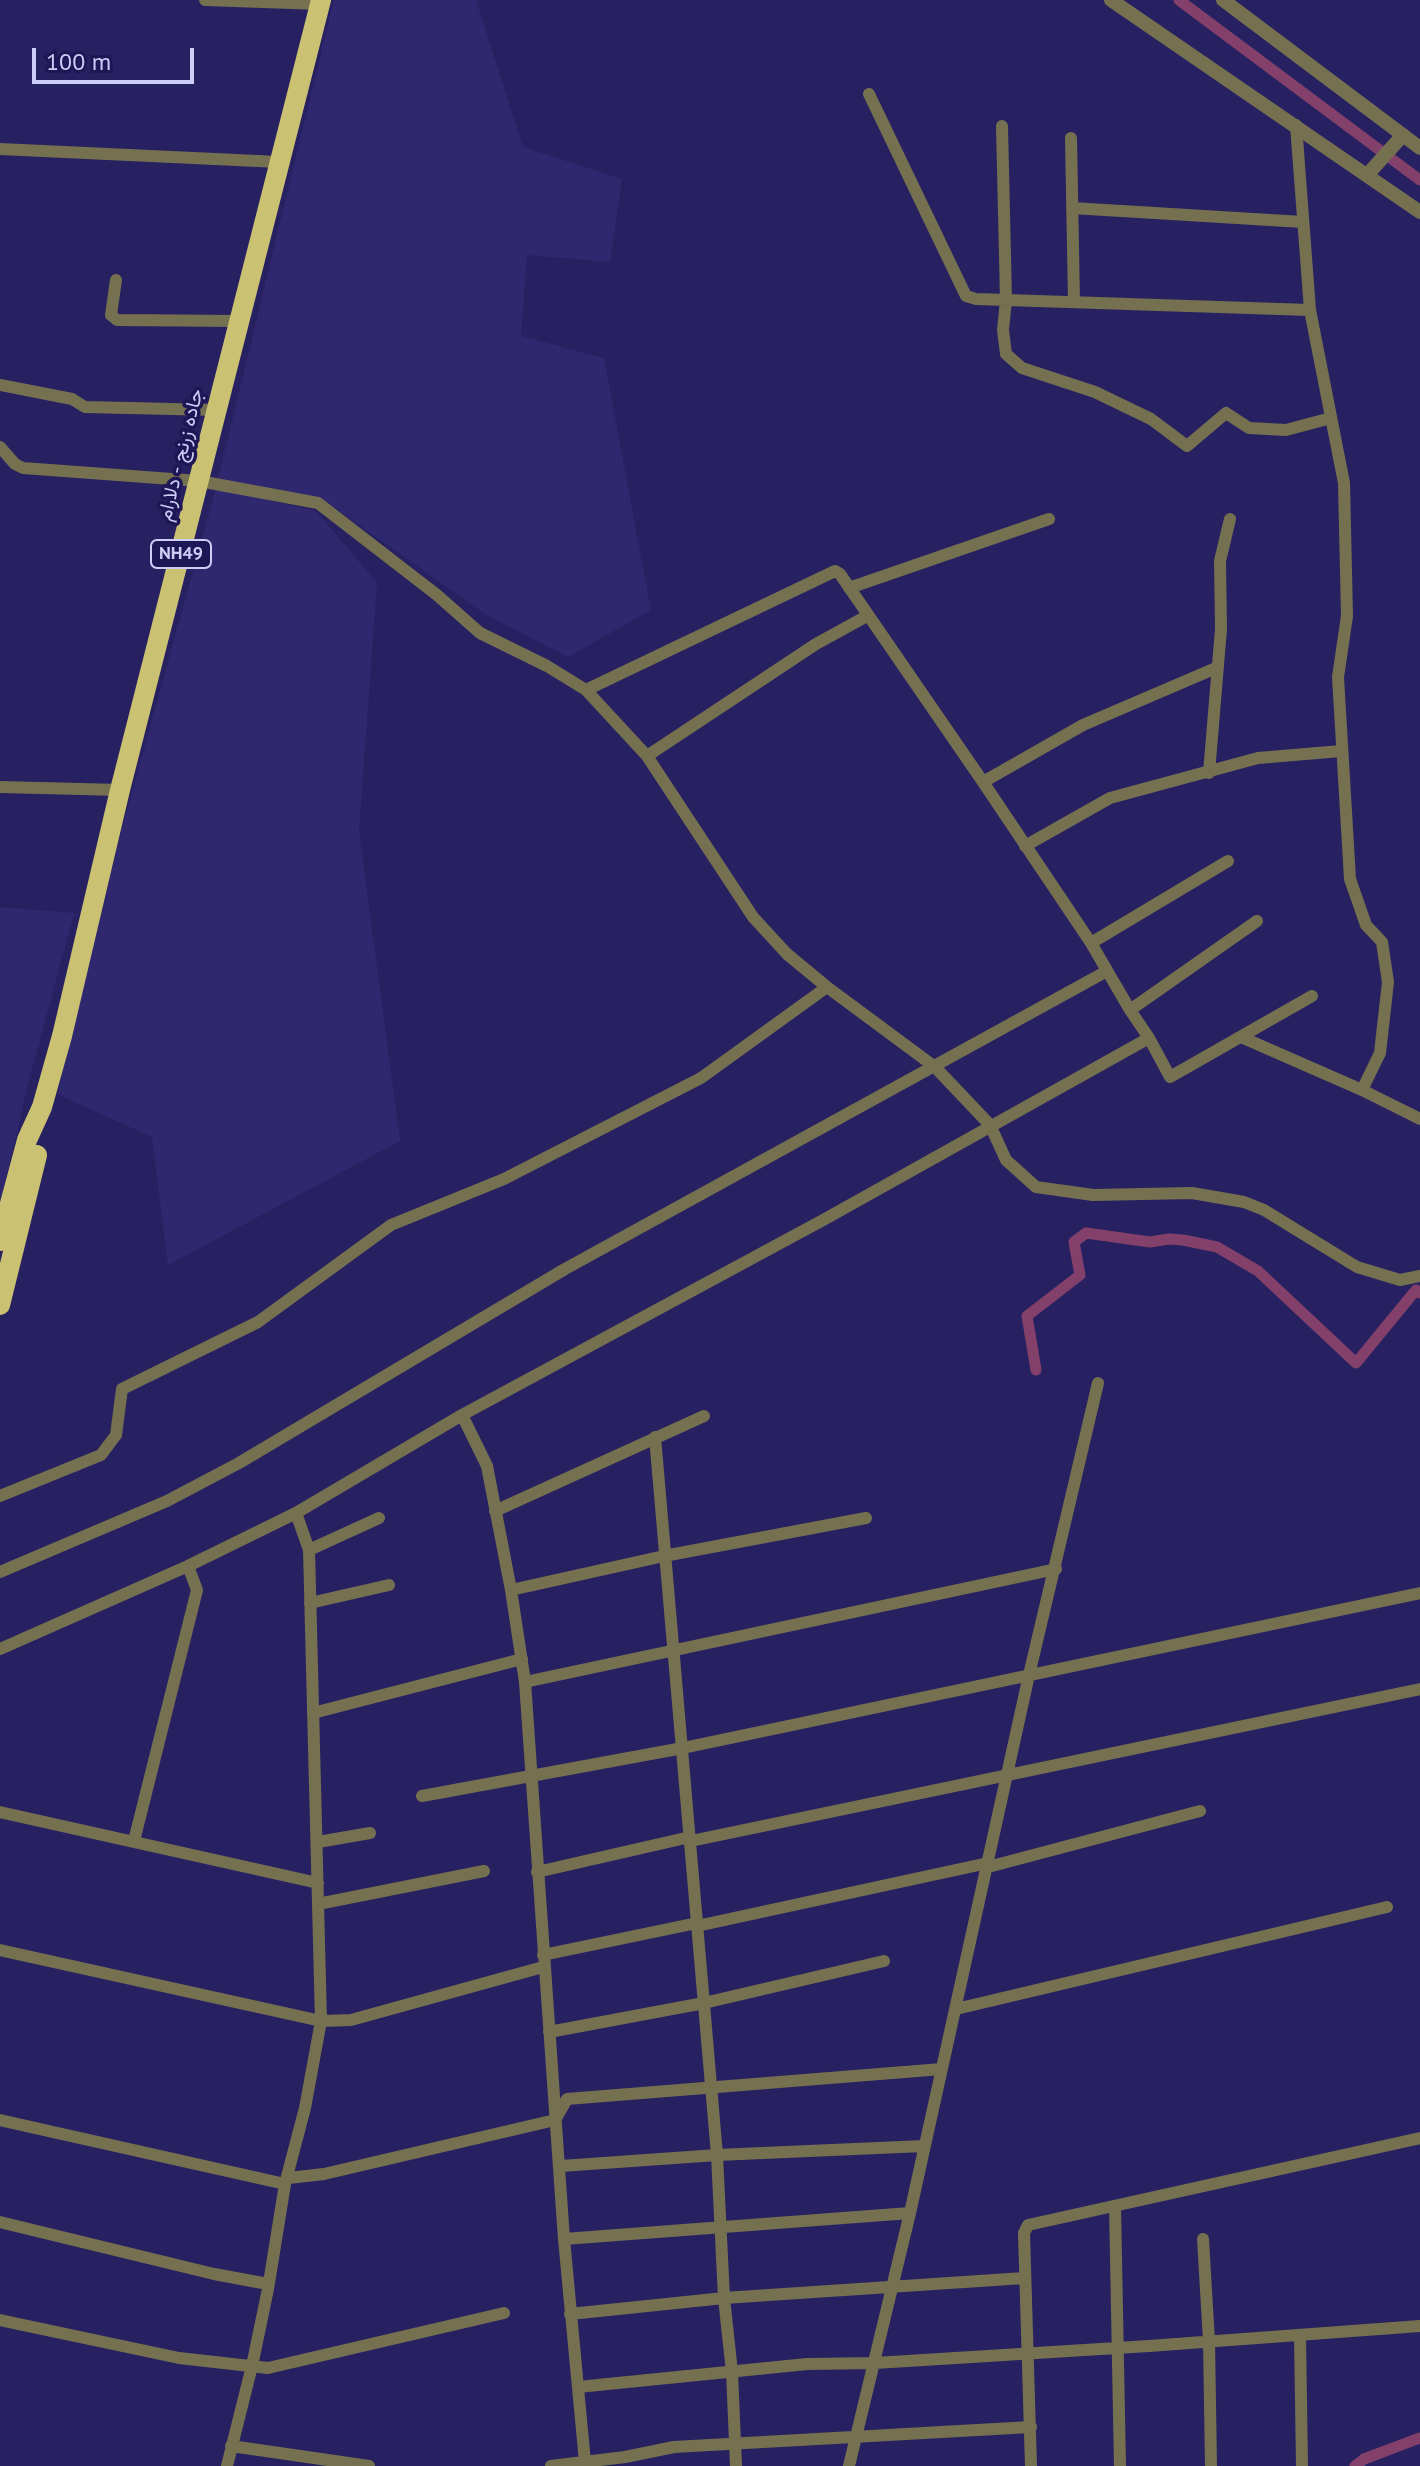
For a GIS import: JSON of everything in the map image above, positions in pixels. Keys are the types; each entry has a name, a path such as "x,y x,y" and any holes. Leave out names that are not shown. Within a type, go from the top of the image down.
{"highway":[{"name":"جاده زرنج - دلارام","path":"0,1241 27,1140 42,1107 320,2"},
{"name":"جاده زرنج - دلارام","path":"0,1305 40,1144 42,1107"}],"street":[{"path":"205,0 320,2"},
{"path":"1111,0 1420,212"},
{"path":"1223,0 1420,148"},
{"path":"869,94 966,296 976,299 1310,310"},
{"path":"1296,125 1310,310 1344,483 1347,616 1338,677 1350,879 1366,925 1382,942 1388,982 1380,1053 1362,1090"},
{"path":"1002,126 1006,300 1003,330 1006,354 1022,368 1095,392 1151,419 1187,446 1226,413 1249,428 1286,430 1331,418"},
{"path":"1368,174 1403,135"},
{"path":"1071,138 1074,302"},
{"path":"0,149 279,162"},
{"path":"1072,208 1303,222"},
{"path":"116,280 111,315 117,320 239,321"},
{"path":"0,385 72,399 85,407 217,410"},
{"path":"0,447 15,464 23,468 199,481 318,503 437,595 480,633 547,666 586,690 647,756 753,917 787,954 827,987 935,1067 990,1125 1006,1160 1036,1187 1093,1195 1192,1193 1244,1202 1264,1210 1357,1267 1400,1280 1420,1276"},
{"path":"849,588 1049,519"},
{"path":"1209,773 1221,629 1220,561 1230,519"},
{"path":"586,690 835,571 840,574 1091,943 1170,1077 1312,996"},
{"path":"647,756 816,644 867,616"},
{"path":"983,782 1083,725 1216,668"},
{"path":"1025,846 1110,798 1258,758 1341,751"},
{"path":"0,787 120,790"},
{"path":"1091,943 1228,861"},
{"path":"1130,1010 1257,921"},
{"path":"0,1572 167,1501 215,1476 565,1269 1107,971"},
{"path":"0,1496 101,1455 116,1435 122,1389 258,1322 391,1225 504,1179 701,1078 827,987"},
{"path":"1241,1037 1420,1119"},
{"path":"0,1649 188,1566 296,1513 462,1415 825,1219 1149,1038"},
{"path":"849,2466 910,2213 1029,1675 1098,1383"},
{"path":"462,1415 487,1466 525,1682 564,2239 585,2462"},
{"path":"495,1511 704,1416"},
{"path":"655,1437 717,2155 736,2466"},
{"path":"227,2466 252,2366 321,2021 309,1550 296,1513"},
{"path":"309,1550 379,1518"},
{"path":"511,1590 664,1556 866,1518"},
{"path":"134,1841 197,1590 188,1566"},
{"path":"525,1682 1056,1569"},
{"path":"310,1603 389,1585"},
{"path":"422,1796 683,1748 1420,1593"},
{"path":"313,1713 522,1659"},
{"path":"537,1872 1420,1689"},
{"path":"0,1950 321,2021 351,2020 543,1961 697,1924 988,1865 1200,1811"},
{"path":"0,1812 318,1883"},
{"path":"318,1842 370,1833"},
{"path":"318,1904 484,1871"},
{"path":"956,2009 1387,1907"},
{"path":"549,2032 704,2003 884,1961"},
{"path":"0,2120 287,2181 555,2120 567,2099 942,2069"},
{"path":"1031,2466 1024,2278 1024,2233 1028,2225 1420,2138"},
{"path":"561,2166 717,2155 924,2146"},
{"path":"1115,2206 1120,2466"},
{"path":"564,2239 910,2213"},
{"path":"0,2222 214,2274 268,2284"},
{"path":"1203,2239 1209,2341 1211,2466"},
{"path":"570,2314 724,2298 1024,2278"},
{"path":"0,2320 179,2358 268,2368 504,2313"},
{"path":"578,2387 807,2364 875,2363 1118,2348 1420,2326"},
{"path":"1300,2335 1302,2466"},
{"path":"551,2466 625,2462 674,2447 1031,2427"},
{"path":"231,2446 369,2466"}],"shaded area":[{"path":"334,0 476,0 523,147 622,179 610,262 527,255 521,336 604,358 651,610 568,657 485,614 324,500 218,479"},
{"path":"216,488 316,511 377,583 359,830 400,1141 168,1265 152,1137 57,1094 120,836"},
{"path":"0,907 74,913 28,1084 0,1205"}],"waterway":[{"path":"1179,0 1420,180"},
{"path":"1036,1370 1027,1316 1080,1275 1074,1242 1086,1233 1150,1242 1183,1240 1217,1247 1258,1271 1356,1363 1416,1290 1420,1293"},
{"path":"1355,2466 1364,2459 1420,2438"}]}
